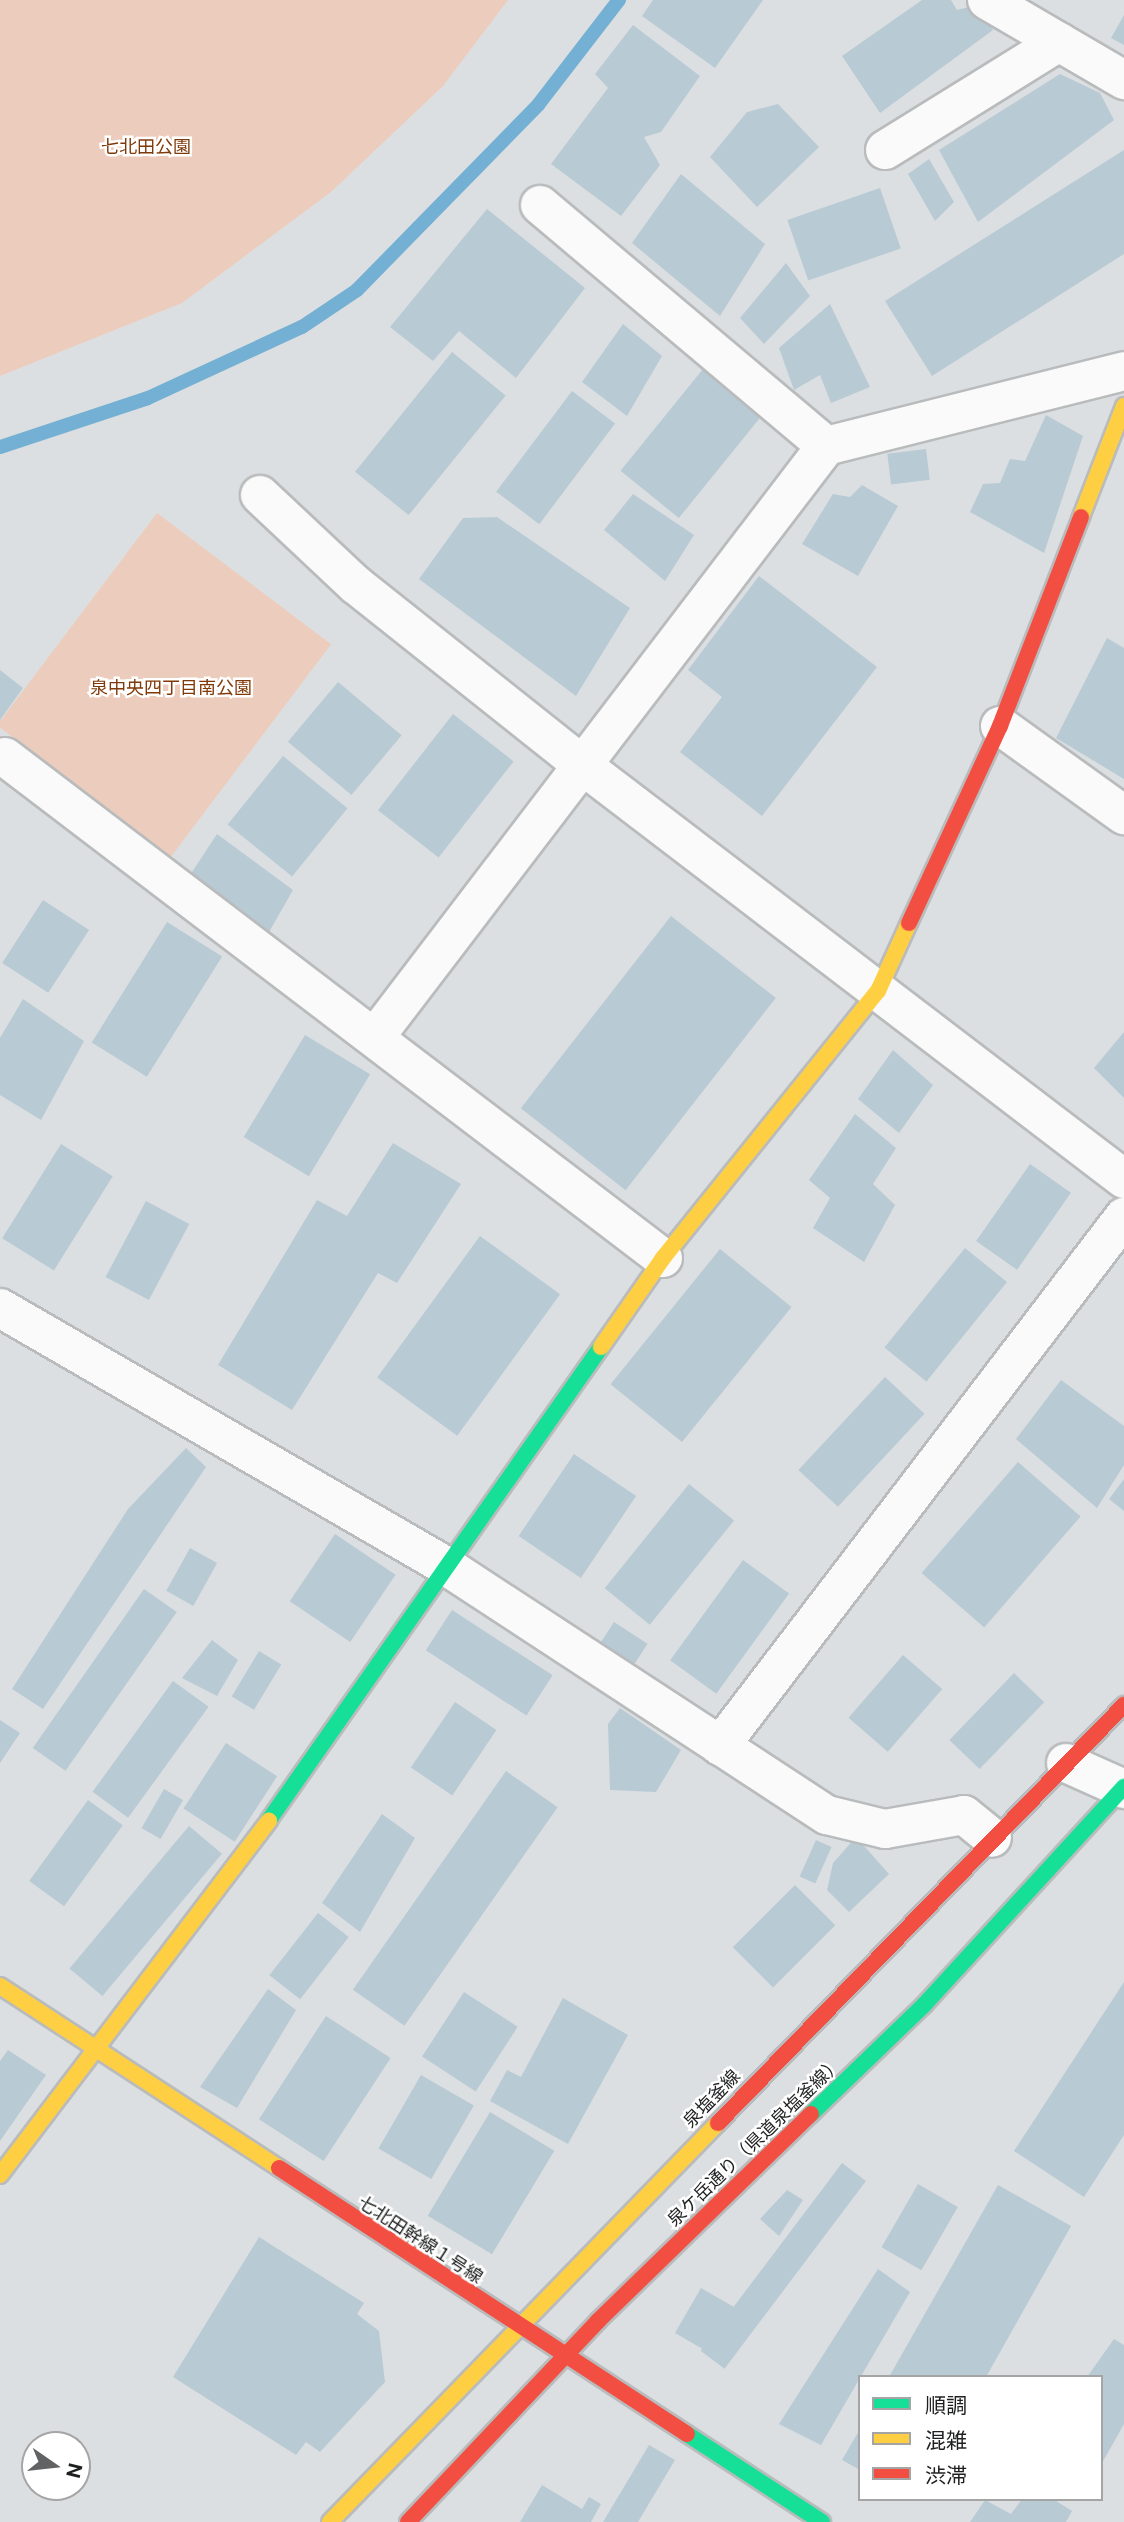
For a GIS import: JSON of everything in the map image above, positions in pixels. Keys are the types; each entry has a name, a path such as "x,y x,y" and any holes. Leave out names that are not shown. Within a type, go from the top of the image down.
{"street":[{"path":"987,0 1124,80"},
{"path":"885,150 1059,42"},
{"path":"541,205 826,446"},
{"path":"375,1037 826,446 1124,371"},
{"path":"0,2175 306,1771 446,1566 663,1258 878,991 1000,726 1124,406"},
{"path":"260,495 356,585 582,765 1124,1179"},
{"path":"1000,726 1124,815"},
{"path":"5,757 663,1258"},
{"path":"720,1746 1124,1217"},
{"path":"0,1308 446,1566 827,1815 885,1829 964,1815 992,1838"},
{"name":"泉塩釜線","path":"330,2522 1124,1704"},
{"path":"1066,1763 1123,1788"},
{"name":"泉ケ岳通り（県道泉塩釜線）","path":"408,2522 565,2359 924,2005 1123,1788"},
{"name":"七北田幹線１号線","path":"0,1986 565,2359 822,2522"}],"green space":[{"name":"七北田公園","path":"0,0 508,0 443,86 331,192 182,303 0,376"},
{"name":"泉中央四丁目南公園","path":"157,513 331,644 171,857 0,728 0,721"}],"building":[{"path":"653,0 763,0 715,68 642,16"},
{"path":"922,0 951,0 957,10 976,5 993,30 880,113 842,56"},
{"path":"1124,15 1124,45 1111,38"},
{"path":"633,25 700,76 661,132 644,137 660,165 621,216 551,164 608,88 595,74"},
{"path":"1060,74 1100,93 1114,120 978,222 939,150"},
{"path":"778,104 819,147 757,207 710,157 747,112"},
{"path":"1124,150 1124,254 932,376 885,301"},
{"path":"929,159 954,202 935,221 908,174"},
{"path":"681,174 765,244 720,316 632,243"},
{"path":"880,188 901,249 808,280 787,220"},
{"path":"487,209 585,288 516,378 459,331 433,361 390,327"},
{"path":"786,263 810,296 764,344 740,318"},
{"path":"830,304 870,387 831,403 820,375 794,390 779,348"},
{"path":"623,324 662,356 627,416 582,382"},
{"path":"452,352 506,395 409,515 355,472"},
{"path":"703,369 761,416 679,518 621,471"},
{"path":"572,391 615,423 539,524 496,492"},
{"path":"1046,415 1083,436 1044,553 970,512 983,484 1000,483 1010,459 1025,461"},
{"path":"926,449 930,480 891,485 887,454"},
{"path":"862,485 898,506 858,576 802,544 833,494 850,497"},
{"path":"633,494 694,535 665,581 604,530"},
{"path":"497,517 630,608 576,696 419,579 463,518"},
{"path":"759,576 877,667 762,816 680,752 722,697 688,670"},
{"path":"1107,638 1124,648 1124,779 1056,738"},
{"path":"0,670 23,688 0,720"},
{"path":"338,682 402,735 351,795 288,742"},
{"path":"453,714 514,761 439,858 378,810"},
{"path":"283,756 348,808 292,877 228,824"},
{"path":"217,834 293,890 265,939 190,875"},
{"path":"43,900 89,930 48,993 2,963"},
{"path":"671,916 776,998 626,1190 521,1108"},
{"path":"167,922 222,956 147,1077 92,1042"},
{"path":"23,999 84,1041 41,1120 0,1095 0,1038"},
{"path":"1124,1032 1124,1098 1094,1068"},
{"path":"305,1035 370,1074 309,1176 244,1137"},
{"path":"893,1050 933,1085 899,1133 858,1099"},
{"path":"855,1114 896,1148 873,1184 895,1205 864,1262 813,1228 830,1198 809,1180"},
{"path":"393,1143 461,1184 397,1283 378,1273 292,1410 218,1365 317,1200 347,1216"},
{"path":"61,1144 113,1176 54,1270 2,1238"},
{"path":"1030,1164 1071,1193 1017,1270 976,1241"},
{"path":"146,1201 189,1224 149,1300 106,1277"},
{"path":"480,1236 560,1294 457,1436 377,1378"},
{"path":"965,1248 1007,1282 926,1381 884,1347"},
{"path":"720,1249 791,1307 682,1442 610,1384"},
{"path":"885,1377 924,1414 838,1507 798,1470"},
{"path":"1061,1380 1124,1426 1124,1465 1097,1508 1016,1439"},
{"path":"186,1448 206,1467 43,1709 12,1689 128,1509"},
{"path":"574,1454 636,1496 581,1578 519,1536"},
{"path":"1018,1462 1081,1516 984,1627 922,1573"},
{"path":"1124,1479 1124,1511 1109,1499"},
{"path":"689,1484 734,1521 650,1625 605,1588"},
{"path":"335,1534 396,1575 350,1642 290,1601"},
{"path":"190,1548 217,1563 193,1606 166,1591"},
{"path":"743,1560 789,1594 716,1694 670,1660"},
{"path":"144,1589 177,1612 65,1771 33,1748"},
{"path":"452,1610 553,1675 526,1716 426,1650"},
{"path":"614,1622 648,1644 632,1667 599,1645"},
{"path":"212,1640 238,1660 217,1696 182,1678"},
{"path":"259,1651 281,1664 254,1710 232,1696"},
{"path":"903,1655 942,1689 888,1752 849,1718"},
{"path":"1014,1673 1044,1702 980,1769 949,1740"},
{"path":"173,1681 209,1707 128,1818 92,1792"},
{"path":"455,1702 496,1730 452,1795 411,1767"},
{"path":"620,1708 681,1750 656,1792 610,1790 608,1724"},
{"path":"0,1720 20,1733 0,1763"},
{"path":"226,1743 277,1776 235,1842 184,1808"},
{"path":"506,1771 558,1807 404,2026 353,1990"},
{"path":"164,1789 183,1800 161,1839 142,1828"},
{"path":"88,1800 123,1825 64,1906 29,1881"},
{"path":"382,1814 415,1838 360,1932 322,1903"},
{"path":"189,1826 222,1854 102,1996 69,1968"},
{"path":"856,1837 889,1874 849,1912 827,1890 833,1863"},
{"path":"816,1840 832,1847 815,1883 800,1877"},
{"path":"795,1885 835,1925 773,1988 733,1947"},
{"path":"318,1913 349,1937 300,1999 269,1975"},
{"path":"1124,1982 1124,2135 1084,2197 1014,2151"},
{"path":"268,1989 296,2010 237,2108 200,2087"},
{"path":"464,1992 518,2027 476,2091 422,2057"},
{"path":"563,1998 628,2035 568,2144 490,2101 507,2070 521,2077"},
{"path":"326,2016 391,2058 324,2161 259,2119"},
{"path":"8,2050 46,2075 0,2141 0,2061"},
{"path":"421,2075 474,2106 431,2179 378,2149"},
{"path":"490,2112 554,2151 492,2254 428,2216"},
{"path":"842,2163 866,2181 725,2369 701,2351"},
{"path":"918,2184 958,2207 921,2270 882,2247"},
{"path":"998,2185 1071,2226 987,2375 890,2375"},
{"path":"787,2190 803,2200 779,2236 760,2219"},
{"path":"259,2237 364,2303 357,2314 379,2331 385,2382 320,2452 306,2442 296,2455 173,2377"},
{"path":"878,2269 910,2292 862,2375 858,2375 858,2381 821,2445 779,2424"},
{"path":"701,2288 737,2309 711,2354 675,2333"},
{"path":"1114,2339 1124,2345 1124,2424 1103,2461 1103,2375 1088,2375"},
{"path":"858,2432 858,2469 842,2460"},
{"path":"649,2445 675,2460 638,2522 603,2522"},
{"path":"542,2485 582,2509 589,2497 601,2504 591,2522 520,2522"},
{"path":"984,2501 1011,2514 1021,2501 1056,2501 1072,2511 1066,2522 970,2522"}],"waterway":[{"path":"0,447 148,398 302,327 357,290 538,105 619,0"}],"traffic: fast":[{"path":"269,1820 601,1347"},
{"path":"811,2114 924,2005 1124,1787"},
{"path":"687,2434 822,2522"}],"traffic: slow":[{"path":"1081,517 1124,406"},
{"path":"601,1347 663,1258 878,991 909,923"},
{"path":"0,2175 269,1820"},
{"path":"0,1986 279,2168"},
{"path":"330,2522 718,2123"}],"traffic: jam":[{"path":"909,923 1000,726 1081,517"},
{"path":"718,2123 1124,1705"},
{"path":"408,2522 598,2321 811,2114"},
{"path":"279,2168 687,2434"}]}
